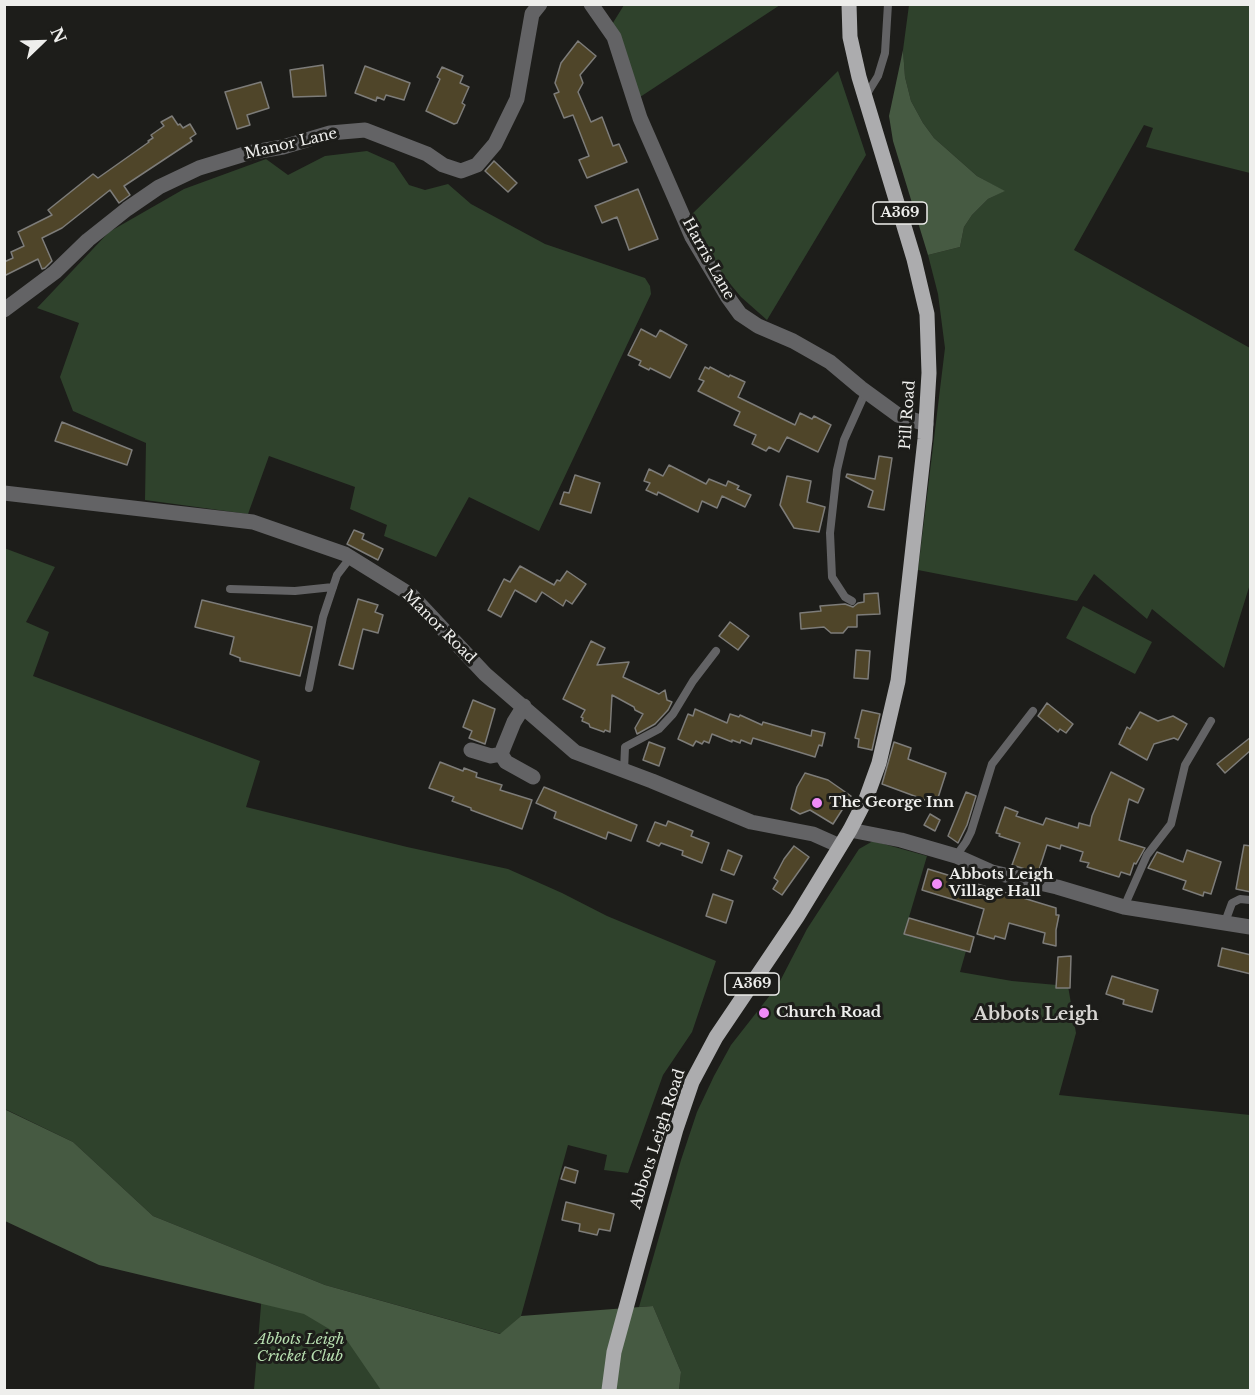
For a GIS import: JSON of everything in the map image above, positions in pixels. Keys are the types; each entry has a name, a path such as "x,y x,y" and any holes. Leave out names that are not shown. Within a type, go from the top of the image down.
{"main road":[{"name":"Pill Road","path":"849,4 850,37 865,97 914,259 927,315 929,373 926,424 898,681 870,775 866,799 850,830"},
{"name":"Abbots Leigh Road","path":"609,1390 614,1352 676,1129 692,1082 716,1037 797,917 850,830"}],"street":[{"name":"Manor Lane","path":"4,310 55,272 88,240 119,215 159,187 199,168 238,156 283,147 330,133 364,130 427,154 443,165 461,171 477,165 495,144 516,99 532,14 540,4"},
{"name":"Harris Lane","path":"591,4 614,37 640,118 692,237 740,314 758,326 793,341 830,362 898,415 926,424"},
{"name":"Manor Road","path":"4,493 252,522 350,558 411,595 485,675 575,752 751,822 813,834 840,846"},
{"path":"501,754 514,722 524,706"},
{"path":"471,750 491,756 501,754"},
{"path":"501,754 506,762 533,777"},
{"path":"850,830 901,840 956,856 992,872 1057,887 1124,907 1251,927"}],"lane":[{"path":"865,97 878,76 885,53 888,4"},
{"path":"852,601 845,597 832,577 830,533 837,470 844,440 866,391"},
{"path":"309,688 323,617 337,575 350,558"},
{"path":"230,589 295,591 333,587"},
{"path":"624,771 625,747 659,729 673,714 693,681 716,651"},
{"path":"956,856 970,832 992,764 1033,711"},
{"path":"1124,907 1147,855 1170,824 1185,765 1191,751 1211,721"},
{"path":"1225,922 1232,903 1240,899 1251,900"}],"green space":[{"path":"624,5 780,5 637,99 611,26"},
{"path":"909,5 1250,5 1250,173 1146,147 1153,128 1144,125 1074,250 1250,348 1250,584 1224,668 1152,609 1147,619 1094,574 1077,601 918,570 945,348 938,294 928,255 960,247 964,227 972,215 988,199 1004,191 977,176 934,138 911,101 905,77 903,50"},
{"path":"903,50 905,77 911,101 923,123 934,138 977,176 1005,191 988,199 972,215 964,227 960,247 928,255 893,141 889,116"},
{"path":"838,71 866,155 767,320 741,297 717,268 689,217"},
{"path":"367,151 394,163 409,185 425,190 448,184 471,204 545,244 645,278 650,286 651,294 539,531 469,497 436,557 384,536 387,525 350,509 355,487 269,456 248,514 145,500 146,443 73,411 60,377 79,323 37,308 109,232 184,189 266,159 288,175 325,156"},
{"path":"4,548 55,567 26,622 49,632 33,676 260,761 246,807 407,847 508,869 607,916 716,961 692,1032 663,1075 628,1173 604,1170 607,1155 568,1145 521,1316 501,1334 325,1285 153,1216 73,1142 5,1109"},
{"path":"1083,606 1152,642 1135,674 1066,638"},
{"path":"873,841 927,856 904,934 966,951 960,972 1012,981 1068,986 1076,1033 1059,1095 1250,1115 1250,1390 679,1390 681,1372 653,1306 639,1307 697,1112 731,1045 778,985 807,929 859,849"},
{"path":"4,1109 73,1142 153,1216 325,1285 500,1334 521,1316 653,1306 681,1372 679,1390 381,1390 346,1339 304,1314 99,1265 5,1221"},
{"name":"Abbots Leigh Cricket Club","path":"262,1293 563,1390 254,1390"}],"building":[{"path":"578,41 596,56 580,75 583,83 578,92 591,122 602,117 613,146 619,144 627,162 587,178 579,160 589,156 573,115 564,118 554,94 559,92 555,83 561,63"},
{"path":"323,65 326,96 293,97 290,70"},
{"path":"365,66 410,83 404,100 386,95 384,100 377,97 376,101 355,93"},
{"path":"442,67 463,76 460,83 469,87 462,103 465,105 457,123 454,124 426,111 440,79 437,77"},
{"path":"261,82 269,108 247,115 250,125 237,129 225,92"},
{"path":"172,116 183,128 190,124 196,134 190,138 192,141 124,186 130,195 119,203 110,190 62,228 42,238 52,261 45,268 42,269 38,259 4,276 4,262 13,258 11,252 24,246 18,232 52,215 48,210 93,174 98,178 149,142 153,138 151,135 164,126 161,122"},
{"path":"494,161 517,183 508,192 485,171"},
{"path":"638,189 658,239 629,250 617,217 602,223 595,206"},
{"path":"641,329 656,337 660,330 687,345 670,378 639,365 641,361 628,355"},
{"path":"705,367 745,382 738,397 795,425 800,413 812,419 814,416 831,425 818,452 787,437 779,452 769,447 766,451 752,444 756,435 734,425 740,412 698,391 704,381 699,379"},
{"path":"62,422 132,450 127,465 55,441"},
{"path":"879,456 892,458 884,510 868,507 873,491 846,477 847,474 875,479"},
{"path":"669,465 706,484 709,479 726,486 728,481 739,486 737,489 751,495 745,507 722,496 717,508 702,501 698,512 658,492 657,495 646,490 650,483 644,481 649,469 663,476"},
{"path":"575,475 600,483 591,513 560,504 564,492 569,493"},
{"path":"787,476 811,481 807,502 825,507 819,532 794,528 780,505"},
{"path":"354,530 364,534 362,539 383,549 378,560 347,544"},
{"path":"520,566 554,585 567,571 586,584 572,604 566,600 563,606 542,592 536,602 515,590 501,617 488,610 504,579 510,582"},
{"path":"878,593 880,614 857,615 857,627 848,627 843,633 831,633 824,627 801,629 800,613 821,611 820,606 845,604 853,607 864,602 864,594"},
{"path":"358,599 378,605 375,612 383,615 378,633 363,629 353,669 339,665"},
{"path":"202,600 312,627 300,676 240,661 240,658 230,654 234,637 195,627"},
{"path":"730,622 749,636 738,650 719,636"},
{"path":"591,641 605,648 597,665 629,662 623,677 659,694 665,690 667,700 672,702 655,724 637,734 635,728 643,714 612,695 610,732 605,730 604,732 582,721 581,717 585,710 563,699"},
{"path":"856,650 870,651 868,679 854,678"},
{"path":"473,700 495,709 485,744 469,738 472,731 463,727"},
{"path":"1047,703 1073,724 1066,733 1060,729 1058,732 1038,716"},
{"path":"695,709 727,723 730,714 739,717 740,715 762,725 763,722 811,736 812,730 825,733 822,746 819,745 815,757 753,738 751,744 741,740 740,743 712,734 709,743 704,741 702,744 696,741 693,746 678,739 688,714 693,716"},
{"path":"862,710 880,714 872,750 858,747 859,739 855,738"},
{"path":"1140,712 1158,721 1173,716 1187,724 1178,740 1174,738 1154,744 1147,760 1119,744 1127,727 1130,729"},
{"path":"1251,737 1251,750 1225,773 1217,764"},
{"path":"649,742 665,748 659,766 643,760"},
{"path":"894,742 911,748 908,759 946,773 936,804 882,784"},
{"path":"440,762 463,771 464,768 477,773 476,777 502,785 500,790 532,800 522,829 471,810 471,808 452,801 454,797 429,788"},
{"path":"1111,772 1144,789 1138,803 1129,799 1119,840 1145,848 1136,864 1134,863 1130,875 1121,872 1119,877 1087,867 1089,863 1080,861 1083,852 1061,845 1060,849 1047,845 1038,873 1012,865 1020,843 996,833 1005,807 1018,812 1016,816 1043,825 1046,818 1078,828 1079,823 1090,826"},
{"name":"The George Inn","path":"805,773 828,780 851,796 833,824 810,810 800,814 791,809 797,787"},
{"path":"544,787 637,825 631,841 608,832 606,839 554,818 556,812 536,803"},
{"path":"966,792 976,796 967,825 958,843 948,836"},
{"path":"930,814 940,820 935,831 924,825"},
{"path":"668,821 693,831 691,836 709,843 702,863 682,855 683,851 661,843 659,846 647,841 655,822 666,826"},
{"path":"1244,845 1251,846 1251,892 1236,889"},
{"path":"794,846 809,857 782,895 773,889 778,881 774,878"},
{"path":"728,850 742,856 734,875 721,870"},
{"path":"1187,850 1221,862 1211,894 1204,892 1203,896 1183,889 1186,881 1148,868 1157,852 1183,862"},
{"path":"928,869 1056,908 1056,915 1059,915 1056,946 1043,943 1045,933 1009,923 1005,939 995,936 994,939 977,934 984,909 922,890"},
{"path":"713,894 733,901 726,923 706,916"},
{"path":"909,918 974,937 970,952 904,934"},
{"path":"1222,948 1251,955 1251,974 1218,966"},
{"path":"1071,956 1070,988 1056,988 1058,957"},
{"path":"1112,976 1158,990 1152,1012 1123,1004 1124,1000 1106,994"},
{"path":"565,1167 578,1171 575,1183 561,1179"},
{"path":"566,1202 614,1214 610,1231 599,1229 597,1235 579,1231 580,1224 562,1220"}],"place":[{"name":"The George Inn","path":"817,803"},
{"name":"Abbots Leigh Village Hall","path":"937,884"},
{"name":"Church Road","path":"764,1013"}],"district":[{"name":"Abbots Leigh","path":"1036,1015"}]}
